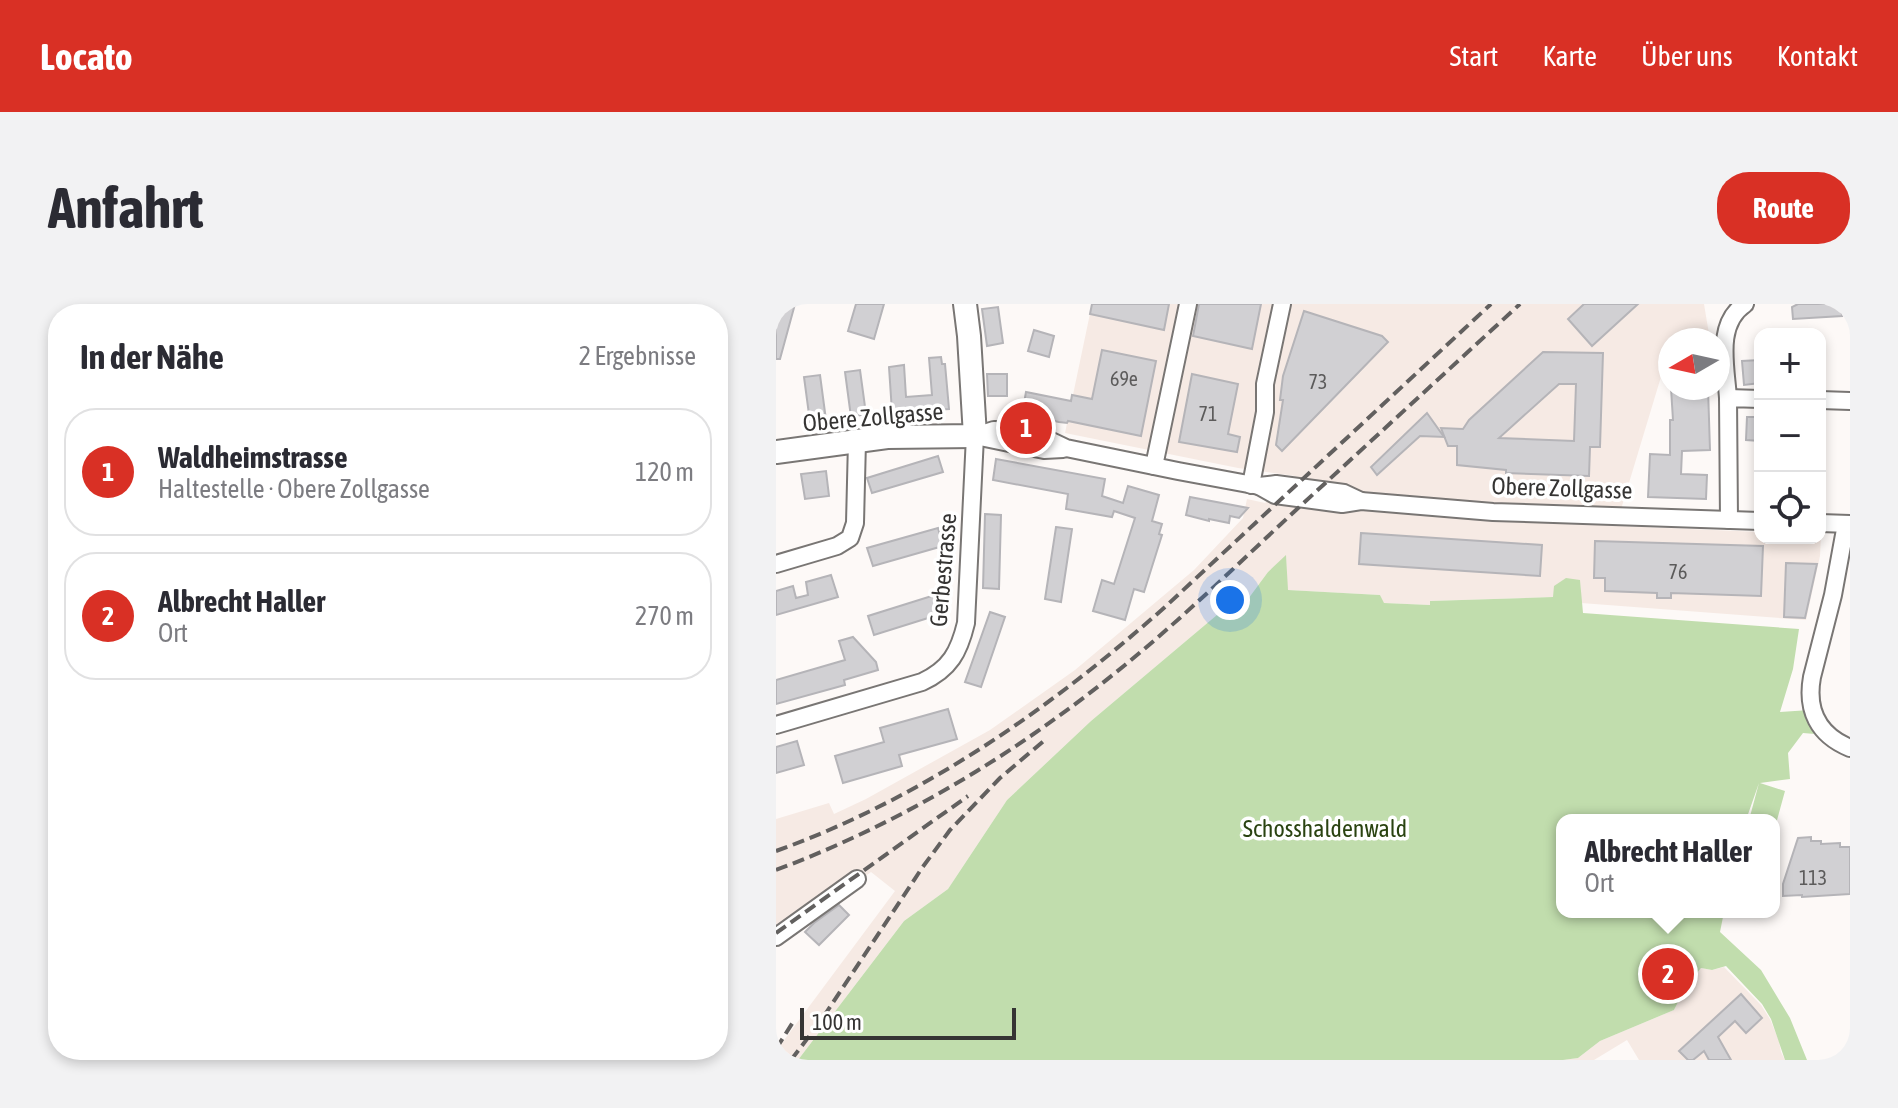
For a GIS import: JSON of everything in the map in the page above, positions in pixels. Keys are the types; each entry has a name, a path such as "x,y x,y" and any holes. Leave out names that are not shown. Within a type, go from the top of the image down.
{"street":[{"path":"965,304 975,436"},
{"path":"1154,466 1188,304"},
{"path":"1255,486 1265,412 1265,384 1282,304"},
{"path":"1727,328 1730,319 1745,304"},
{"path":"1730,398 1754,399"},
{"path":"1728,400 1729,520"},
{"path":"1826,400 1850,401"},
{"name":"Obere Zollgasse","path":"776,452 920,435 975,436 994,430 1045,438 1066,448 1255,486 1276,484 1344,493 1361,501 1539,514 1754,521"},
{"name":"Gerbestrasse","path":"776,725 922,682 948,665 957,651 966,623 975,436"},
{"path":"776,564 837,546 850,538 855,523 857,441"},
{"path":"1826,523 1848,524 1809,695 1811,708 1821,727 1834,740 1850,748"},
{"path":"776,937 857,879"}],"shaded area":[{"path":"1092,304 1704,304 1708,328 1658,328 1658,387 1622,506 1620,526 1754,532 1754,544 1821,544 1820,556 1806,620 1581,603 1580,580 1554,597 1430,601 1430,605 1383,603 1380,595 1287,590 1286,556 1268,572 1248,599 1224,609 1091,721 1007,800 948,889 904,921 798,1060 776,1060 776,1051 895,891 871,872 776,942 776,819 829,803 834,814 990,730 1075,670 1194,570 1243,518 1247,499 1265,503 1295,476 1238,468 1065,433"},
{"path":"1724,967 1761,1005 1770,1019 1785,1060 1639,1060 1627,1040 1594,1060 1563,1060 1578,1058 1600,1041 1674,1010 1685,988 1701,968 1712,970"}],"green space":[{"name":"Schosshaldenwald","path":"1286,555 1288,590 1380,595 1384,603 1430,605 1430,601 1553,597 1554,586 1566,578 1580,580 1583,613 1799,629 1793,669 1780,712 1810,710 1827,735 1803,733 1788,753 1790,779 1760,783 1785,791 1779,814 1751,814 1759,783 1748,814 1556,814 1556,918 1723,918 1720,932 1761,970 1790,1018 1807,1060 1785,1060 1771,1019 1762,1004 1726,966 1712,970 1701,968 1685,988 1674,1010 1600,1041 1578,1058 1563,1060 798,1060 904,921 948,889 1007,800 1091,721 1224,609 1248,599 1268,572"}],"building":[{"path":"776,304 795,304 780,359 776,359"},
{"path":"856,304 884,304 874,339 848,331"},
{"path":"1092,304 1169,304 1164,330 1090,314"},
{"path":"1199,304 1261,304 1252,349 1193,336"},
{"path":"1584,304 1638,304 1592,346 1568,319"},
{"path":"1798,304 1841,304 1842,316 1793,319 1792,307"},
{"path":"998,307 1003,343 987,346 982,309"},
{"path":"1304,311 1382,336 1388,342 1282,451 1276,445 1283,400 1280,400 1283,376"},
{"path":"1034,330 1054,336 1049,357 1028,351"},
{"path":"1102,350 1156,361 1141,436 1022,414 1026,392 1071,401 1072,395 1092,399"},
{"path":"1543,352 1603,353 1600,447 1590,447 1589,476 1506,473 1506,470 1457,465 1457,446 1448,446 1441,428 1463,429","holes":["1559,384 1576,384 1574,441 1499,438"]},
{"path":"941,357 942,364 945,364 949,409 892,412 889,367 904,365 906,397 932,395 929,358"},
{"path":"1754,360 1754,384 1744,385 1742,361"},
{"path":"860,370 866,414 851,417 845,372"},
{"path":"987,374 1007,374 1007,396 988,396"},
{"path":"1192,374 1238,384 1228,434 1240,437 1237,452 1179,442"},
{"path":"820,375 826,420 810,422 804,377"},
{"path":"1672,400 1708,400 1710,450 1682,451 1681,474 1707,475 1706,499 1648,497 1650,454 1670,455 1670,420 1673,420"},
{"path":"1427,413 1444,437 1420,436 1377,475 1371,467"},
{"path":"1747,417 1754,417 1754,441 1746,440"},
{"path":"938,456 943,472 872,493 867,478"},
{"path":"996,459 1105,479 1102,496 1123,503 1128,486 1159,495 1152,521 1162,524 1159,534 1162,535 1144,592 1134,589 1125,620 1093,611 1102,580 1114,584 1135,518 1114,511 1112,517 1066,509 1068,494 993,480"},
{"path":"826,471 829,496 805,499 801,474"},
{"path":"1190,497 1248,508 1239,518 1230,516 1229,523 1209,521 1186,515"},
{"path":"985,514 1001,515 999,589 983,588"},
{"path":"1056,527 1072,529 1061,602 1045,599"},
{"path":"938,528 943,546 873,566 867,548"},
{"path":"1361,533 1542,545 1540,576 1359,564"},
{"path":"1595,541 1763,546 1761,596 1671,593 1671,598 1657,598 1657,593 1605,591 1605,578 1594,578"},
{"path":"1786,563 1817,564 1805,618 1784,617"},
{"path":"831,575 838,597 776,615 776,591 793,586 796,598 808,595 806,582"},
{"path":"938,594 944,613 874,635 868,616"},
{"path":"990,612 1005,617 981,687 965,682"},
{"path":"853,637 876,662 878,670 844,680 845,685 776,704 776,680 845,660 839,641"},
{"path":"948,709 957,739 899,755 902,766 843,783 835,756 884,742 880,728"},
{"path":"797,741 804,765 776,773 776,747"},
{"path":"1811,837 1811,841 1821,841 1821,844 1840,843 1840,847 1850,847 1850,894 1783,896 1783,884 1798,838"},
{"path":"839,905 849,915 819,945 805,932"},
{"path":"1741,994 1762,1018 1746,1033 1735,1021 1718,1037 1731,1060 1709,1060 1704,1051 1693,1060 1688,1060 1679,1051"}],"railway":[{"path":"776,851 830,830 932,778 982,748 1076,681 1165,607 1491,304"},
{"path":"776,870 915,807 1002,755 1085,697 1191,608 1520,304"},
{"path":"791,1060 950,830 1000,778 1046,739"},
{"path":"776,933 968,796"},
{"path":"776,1049 795,1019"}],"place":[{"name":"Waldheimstrasse","path":"1026,428"},
{"name":"Albrecht Haller","path":"1668,974"}]}
